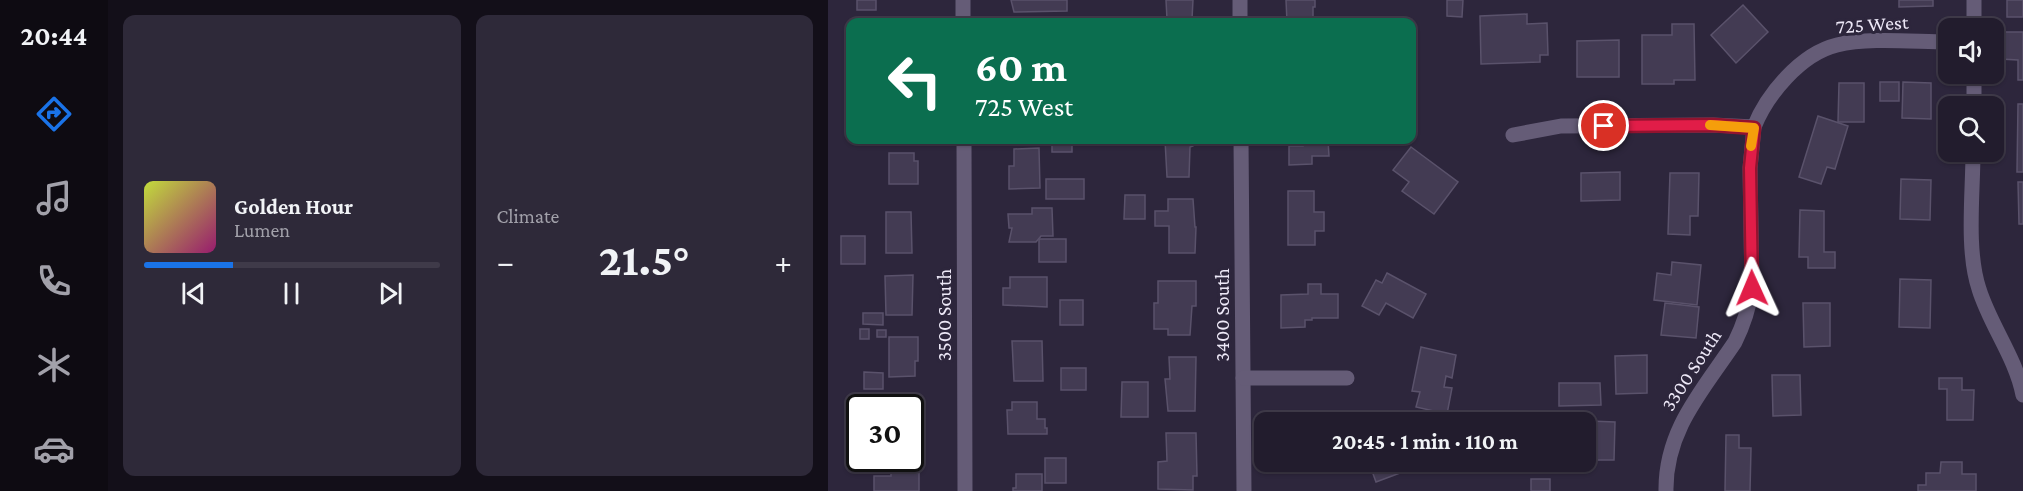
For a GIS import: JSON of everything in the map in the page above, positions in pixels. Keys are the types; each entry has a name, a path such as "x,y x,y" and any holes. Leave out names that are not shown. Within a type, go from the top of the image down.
{"street":[{"path":"963,0 963,18"},
{"path":"1240,0 1240,18"},
{"path":"1974,0 1974,18"},
{"name":"725 West","path":"1754,128 1769,99 1784,80 1799,66 1823,50 1834,45 1854,42 1938,42"},
{"path":"1512,135 1561,126 1713,125 1754,128"},
{"name":"3300 South","path":"1666,491 1668,458 1677,429 1735,342 1742,329 1750,302 1752,288 1750,168 1754,128"},
{"name":"3500 South","path":"964,144 965,491"},
{"name":"3400 South","path":"1241,144 1244,491"},
{"path":"1973,162 1972,249 1975,275 1983,301 2023,395"},
{"path":"1243,378 1347,378"}],"building":[{"path":"857,0 876,0 876,10 857,10"},
{"path":"1011,0 1067,0 1067,11 1014,12"},
{"path":"1166,0 1193,0 1192,18 1167,18"},
{"path":"1286,0 1315,0 1313,18 1287,18"},
{"path":"1447,0 1463,0 1462,17 1447,16"},
{"path":"1899,0 1933,0 1933,6 1899,7"},
{"path":"2007,0 2023,0 2023,17 2007,17"},
{"path":"1743,5 1768,32 1736,63 1711,35"},
{"path":"1527,14 1527,24 1547,23 1548,55 1540,55 1540,62 1481,64 1480,16"},
{"path":"1672,24 1694,24 1695,80 1674,80 1674,84 1642,84 1642,35 1672,35"},
{"path":"2004,32 2023,32 2023,80 2018,80 2018,60 2004,59"},
{"path":"1619,40 1619,77 1577,77 1577,41"},
{"path":"1880,82 1899,82 1899,101 1880,101"},
{"path":"1903,82 1931,83 1931,119 1902,118"},
{"path":"1839,83 1864,83 1864,122 1838,122"},
{"path":"2018,104 2023,104 2023,172 2017,172"},
{"path":"1818,116 1848,126 1835,169 1827,167 1821,184 1799,177"},
{"path":"1052,144 1072,144 1072,152 1052,152"},
{"path":"1165,144 1193,144 1190,147 1189,177 1167,177"},
{"path":"1303,144 1328,144 1329,156 1312,156 1312,164 1289,165 1289,146 1303,146"},
{"path":"1411,147 1458,182 1434,214 1402,191 1409,182 1393,170"},
{"path":"1039,148 1040,188 1009,189 1009,166 1014,166 1014,149"},
{"path":"889,153 914,153 914,161 918,161 918,184 889,184"},
{"path":"1620,172 1620,200 1581,201 1581,173"},
{"path":"1670,173 1699,173 1698,216 1690,216 1690,235 1668,234"},
{"path":"1046,179 1084,179 1084,199 1046,199"},
{"path":"1901,179 1931,180 1930,220 1900,219"},
{"path":"2018,182 2023,182 2023,224 2019,224"},
{"path":"1288,191 1314,191 1314,212 1324,212 1324,231 1315,231 1315,245 1288,245"},
{"path":"1125,195 1145,195 1145,219 1124,219"},
{"path":"1168,199 1193,199 1196,227 1195,253 1169,253 1169,226 1155,226 1155,211 1168,211"},
{"path":"1032,208 1052,208 1053,236 1041,236 1036,242 1009,242 1012,228 1009,228 1008,214 1032,214"},
{"path":"1800,210 1824,211 1824,252 1835,252 1835,268 1808,268 1808,257 1799,257"},
{"path":"886,212 911,212 912,253 886,253"},
{"path":"841,236 865,236 865,264 841,264"},
{"path":"1039,239 1066,239 1066,262 1039,262"},
{"path":"1672,262 1701,265 1697,305 1654,300 1657,273 1671,275"},
{"path":"1387,273 1426,294 1413,318 1386,303 1379,315 1362,306 1376,280 1382,283"},
{"path":"913,275 912,315 886,315 885,276"},
{"path":"1010,277 1047,277 1047,307 1003,305 1003,288 1010,288"},
{"path":"1900,279 1931,280 1930,328 1899,327"},
{"path":"1158,281 1196,281 1196,306 1192,306 1190,335 1168,335 1168,329 1154,329 1154,303 1158,303"},
{"path":"1308,284 1321,284 1321,294 1338,294 1338,318 1312,318 1312,320 1305,320 1305,327 1281,328 1281,295 1308,294"},
{"path":"1060,300 1083,300 1083,325 1060,325"},
{"path":"1665,303 1699,307 1696,338 1661,335"},
{"path":"1803,303 1830,303 1830,346 1804,347"},
{"path":"863,313 883,313 883,325 863,324"},
{"path":"860,329 869,329 869,339 860,339"},
{"path":"877,330 886,330 886,337 877,337"},
{"path":"889,337 918,337 918,361 915,361 915,376 889,377"},
{"path":"1012,341 1042,341 1043,381 1014,381"},
{"path":"1421,347 1456,355 1452,378 1446,376 1444,387 1452,388 1447,412 1416,407 1420,392 1412,391"},
{"path":"1647,355 1647,393 1616,394 1615,356"},
{"path":"1169,357 1196,357 1195,411 1168,411 1165,379 1170,379"},
{"path":"1061,368 1086,368 1086,390 1061,390"},
{"path":"864,372 883,373 883,389 864,389"},
{"path":"1772,375 1800,375 1801,415 1773,416"},
{"path":"1939,378 1962,378 1962,390 1974,390 1973,420 1947,420 1947,389 1939,389"},
{"path":"1122,382 1148,382 1148,417 1121,417"},
{"path":"1559,383 1600,383 1601,405 1559,406"},
{"path":"1012,402 1037,402 1037,419 1045,419 1047,434 1008,434 1007,410 1012,410"},
{"path":"1596,421 1615,422 1614,460 1596,460"},
{"path":"1166,433 1196,433 1197,476 1193,476 1193,490 1158,489 1158,462 1167,461"},
{"path":"1726,435 1739,435 1739,448 1751,448 1750,491 1725,491"},
{"path":"1045,458 1066,458 1066,483 1045,483"},
{"path":"1941,462 1962,462 1962,474 1976,474 1976,491 1918,491 1918,485 1926,485 1926,473 1940,473"},
{"path":"891,472 919,473 919,491 874,491 874,476 891,476"},
{"path":"1372,472 1403,472 1376,482"},
{"path":"1016,474 1042,474 1042,491 1013,491 1013,488 1016,488"},
{"path":"1531,479 1550,479 1550,491 1531,491"}],"slow traffic":[{"path":"1710,125 1754,128 1751,146"}],"route":[{"path":"1604,126 1713,125 1754,128 1750,154 1752,288"}]}
